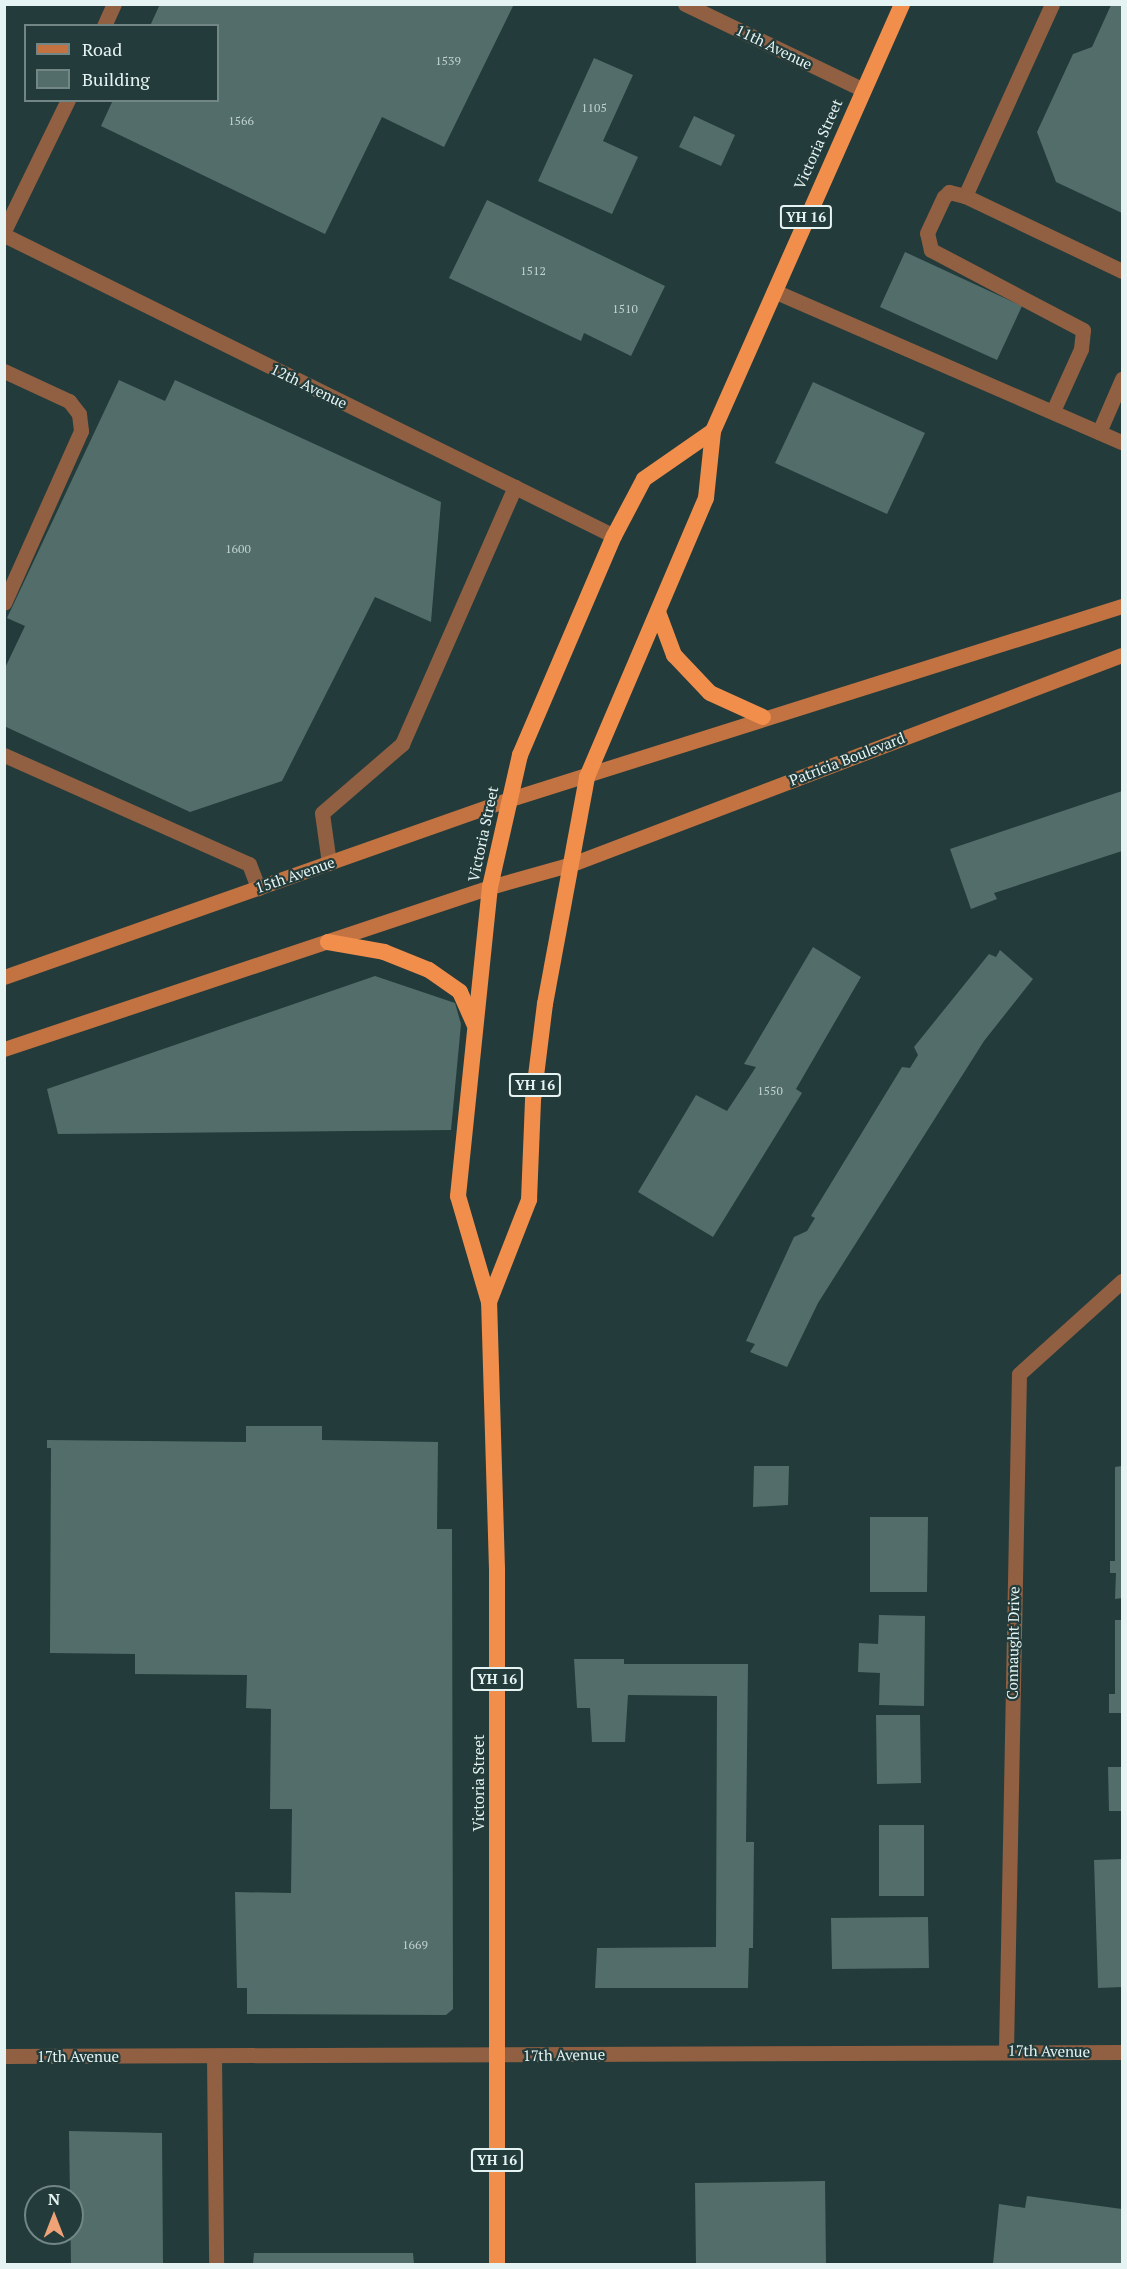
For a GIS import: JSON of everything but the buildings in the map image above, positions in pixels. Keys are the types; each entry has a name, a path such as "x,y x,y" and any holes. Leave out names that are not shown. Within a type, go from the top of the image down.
{"highway":[{"name":"Victoria Street","path":"489,1302 529,1200 533,1100 545,1004 587,777 706,498 713,431 862,89 902,4"},
{"name":"Victoria Street","path":"497,2265 497,1569 489,1302 458,1196 489,887 507,800 556,664 614,536 644,479 713,431"},
{"path":"658,612 674,655 710,693 763,717"},
{"path":"328,942 384,951 429,970 460,992 475,1028"}],"main road":[{"path":"587,777 763,717 1122,606"},
{"name":"Patricia Boulevard","path":"572,864 1122,655"},
{"name":"15th Avenue","path":"4,977 507,800 587,777"},
{"path":"4,1048 489,887 572,864"}],"street":[{"name":"11th Avenue","path":"685,4 862,89"},
{"path":"965,196 1052,4"},
{"path":"105,24 112,5"},
{"path":"4,231 67,102"},
{"path":"1053,411 1081,349 1083,330 931,250 927,233 944,197 949,192 965,196 1122,271"},
{"name":"12th Avenue","path":"4,236 614,536"},
{"path":"774,291 1122,442"},
{"path":"4,371 69,401 79,414 81,431 4,603"},
{"path":"1099,432 1122,379"},
{"path":"329,863 322,813 402,744 515,487"},
{"path":"4,755 249,864 258,888"},
{"name":"Connaught Drive","path":"1006,2050 1019,1374 1122,1281"},
{"name":"17th Avenue","path":"4,2056 214,2057 1006,2050 1122,2052"},
{"path":"214,2057 216,2265"}]}
